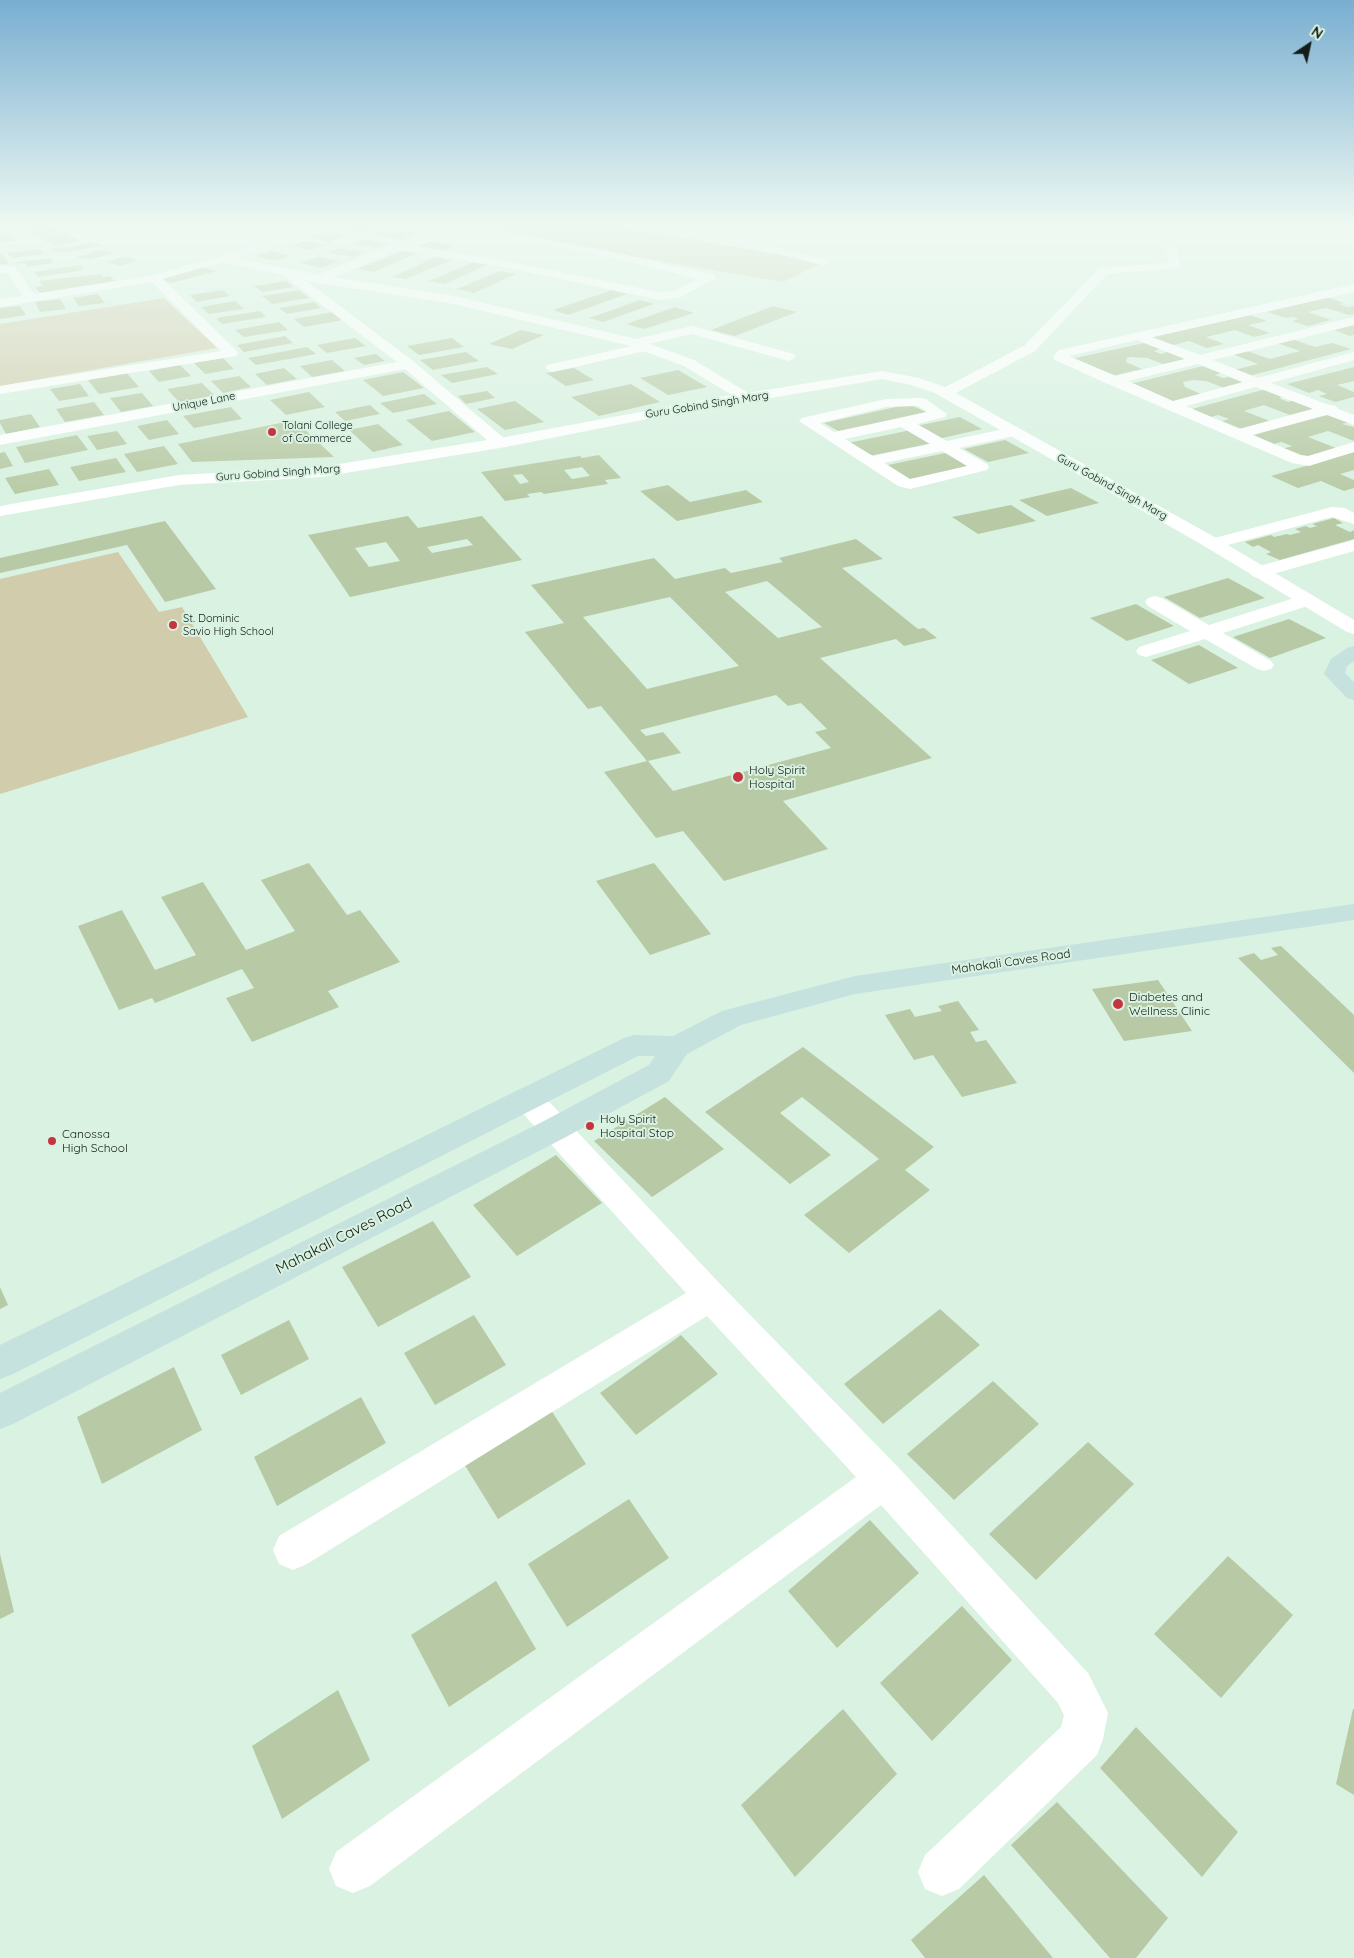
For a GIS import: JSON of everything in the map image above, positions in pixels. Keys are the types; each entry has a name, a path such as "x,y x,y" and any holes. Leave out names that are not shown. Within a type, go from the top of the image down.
{"main road":[{"path":"1354,652 1338,663 1334,674 1354,694"},
{"name":"Mahakali Caves Road","path":"0,1412 555,1129 659,1073 677,1047 732,1018 855,985 1354,912"},
{"path":"0,1363 634,1045 677,1047"}],"street":[{"path":"0,390 231,353 194,316"},
{"path":"345,316 408,364 500,443"},
{"path":"522,316 641,345 689,363 748,399"},
{"path":"945,393 1030,348 1060,316"},
{"path":"1223,316 1060,356 1062,359 1170,406 1304,461 1352,448"},
{"path":"1270,316 1338,338"},
{"path":"1114,381 1354,320"},
{"path":"552,368 641,345 682,331 692,330 789,357"},
{"path":"1240,335 1286,352"},
{"path":"1138,336 1354,420"},
{"path":"1170,406 1351,359"},
{"path":"1130,360 1154,371"},
{"name":"Unique Lane","path":"0,440 408,364"},
{"name":"Guru Gobind Singh Marg","path":"0,510 179,480 322,472 500,443 683,408 748,399 882,375 914,381 945,393 1213,544 1354,628"},
{"path":"1201,386 1218,393"},
{"path":"832,437 940,413 920,402 889,402 808,420 832,437 907,484 981,467 903,422"},
{"path":"1237,434 1354,403"},
{"path":"1264,412 1286,421"},
{"path":"871,461 1014,432"},
{"path":"1327,439 1352,448"},
{"path":"1213,544 1332,512 1340,512 1352,507"},
{"path":"1232,539 1279,566"},
{"path":"1259,572 1354,545"},
{"path":"1146,651 1307,600"},
{"path":"1155,602 1264,665"},
{"path":"528,1099 710,1296 884,1480 1073,1688 1086,1712 1081,1739 942,1872"},
{"path":"293,1550 710,1296"},
{"path":"353,1869 884,1480"}],"shaded area":[{"path":"48,316 183,316 217,348 0,386 0,324"},
{"path":"118,552 159,612 182,607 248,717 0,794 0,579"}],"building":[{"path":"0,316 17,316 0,319"},
{"path":"226,316 266,317 222,324 216,318"},
{"path":"309,316 338,316 343,320 304,327 294,319"},
{"path":"594,316 619,316 603,322 589,318"},
{"path":"648,316 683,316 644,329 626,324"},
{"path":"746,316 786,316 735,336 711,330"},
{"path":"1244,316 1254,316 1267,321 1248,325 1270,333 1254,337 1235,330 1206,337 1224,344 1207,348 1189,341 1170,346 1150,338"},
{"path":"1281,316 1321,316 1331,320 1308,326 1292,321 1299,319"},
{"path":"279,322 288,330 244,337 235,330"},
{"path":"1354,325 1354,335 1350,336 1334,330"},
{"path":"521,330 544,335 512,349 489,344"},
{"path":"285,336 293,343 244,352 237,345"},
{"path":"355,338 366,346 327,353 317,345"},
{"path":"452,338 464,347 419,355 407,346"},
{"path":"1292,339 1315,347 1332,343 1351,349 1249,376 1234,370 1258,364 1232,354 1247,351 1270,359 1300,351 1277,343"},
{"path":"1144,343 1160,349 1154,351 1161,354 1167,352 1185,359 1163,364 1147,358 1131,357 1127,358 1126,362 1142,369 1107,377 1066,360"},
{"path":"307,347 316,354 256,365 248,358"},
{"path":"466,352 479,361 433,370 420,360"},
{"path":"376,354 385,361 364,365 354,358"},
{"path":"223,358 234,369 205,374 194,363"},
{"path":"332,360 345,371 312,377 300,366"},
{"path":"180,365 191,376 159,382 149,371"},
{"path":"1203,366 1221,373 1215,375 1223,378 1229,377 1244,383 1224,388 1206,381 1193,380 1183,382 1185,387 1203,395 1169,403 1126,385"},
{"path":"487,367 498,374 452,383 441,375"},
{"path":"1354,367 1354,381 1337,385 1354,392 1354,397 1335,402 1319,396 1327,394 1318,390 1309,393 1287,384"},
{"path":"284,368 297,379 267,385 255,374"},
{"path":"574,368 594,380 566,386 546,373"},
{"path":"678,370 707,387 668,395 640,378"},
{"path":"403,372 424,388 383,396 363,380"},
{"path":"127,373 139,387 99,394 88,380"},
{"path":"239,376 251,387 223,393 211,381"},
{"path":"202,383 216,397 181,404 167,389"},
{"path":"80,384 89,396 59,401 50,389"},
{"path":"631,384 660,402 599,416 571,397"},
{"path":"1266,389 1286,396 1279,398 1288,402 1295,400 1316,408 1290,415 1264,405 1244,411 1270,421 1242,429 1222,421 1229,419 1218,415 1211,417 1192,409"},
{"path":"487,391 495,398 466,404 458,396"},
{"path":"309,392 325,407 286,415 270,400"},
{"path":"142,393 153,406 121,412 110,398"},
{"path":"424,394 437,404 393,413 380,403"},
{"path":"515,401 544,422 505,430 477,409"},
{"path":"94,402 104,415 65,422 56,409"},
{"path":"909,404 926,412 840,432 824,423"},
{"path":"370,405 380,414 345,421 335,412"},
{"path":"231,407 242,419 194,428 183,416"},
{"path":"449,411 475,432 432,441 406,420"},
{"path":"31,414 40,427 6,434 0,423 0,420"},
{"path":"1328,414 1349,422 1342,424 1354,427 1354,441 1328,431 1308,437 1336,448 1304,458 1282,449 1292,446 1281,442 1274,444 1254,435"},
{"path":"960,417 982,429 938,439 916,426"},
{"path":"167,420 179,434 149,440 137,426"},
{"name":"Tolani College of Commerce","path":"295,420 334,457 192,462 178,444"},
{"path":"378,424 403,445 373,452 349,430"},
{"path":"911,430 933,443 869,456 848,443"},
{"path":"117,431 127,444 97,450 87,436"},
{"path":"77,435 88,450 25,463 16,447"},
{"path":"1005,440 1029,453 988,462 964,449"},
{"path":"164,446 178,464 137,472 124,454"},
{"path":"5,452 13,466 0,469 0,453"},
{"path":"950,452 974,466 911,480 888,465"},
{"path":"1354,452 1354,470 1340,474 1354,480 1354,488 1344,491 1321,481 1298,488 1271,476"},
{"path":"599,455 621,478 605,480 608,484 544,494 541,492 527,494 530,497 505,501 481,472 580,456 582,458","holes":["582,467 590,476 572,479 564,470","522,474 529,482 520,484 513,475"]},
{"path":"116,458 126,472 79,481 70,467"},
{"path":"49,469 59,485 15,494 5,478"},
{"path":"668,485 690,502 746,490 763,502 677,521 640,491"},
{"path":"1071,488 1099,503 1047,516 1019,500"},
{"path":"1011,505 1036,521 978,534 952,517"},
{"path":"408,516 418,528 482,516 522,560 350,597 308,535","holes":["467,539 473,545 432,553 427,547","386,542 400,561 369,567 355,548"]},
{"path":"1334,518 1343,523 1335,525 1350,532 1354,530 1354,539 1280,560 1266,554 1271,552 1258,545 1253,547 1245,542 1271,535 1274,537 1290,535 1301,532 1295,529 1306,526 1310,528 1317,526 1312,524"},
{"path":"165,521 216,589 165,602 127,545 0,573 0,558"},
{"path":"856,539 883,559 842,568 918,629 924,628 937,638 904,646 896,639 820,658 932,758 783,801 828,849 724,881 683,831 656,838 604,772 647,761 601,706 588,709 525,632 564,623 531,585 654,558 675,579 725,568 731,573 783,562 779,558","holes":["767,581 822,627 778,638 725,592","670,597 739,666 647,689 583,617","776,695 788,706 801,703 827,729 815,732 831,748 673,791 648,761 681,753 663,732 646,736 640,730"]},
{"path":"1228,578 1265,598 1200,618 1164,597"},
{"path":"1136,604 1174,626 1127,641 1090,618"},
{"path":"1289,619 1326,638 1270,658 1233,637"},
{"path":"1199,645 1238,668 1189,684 1151,660"},
{"path":"309,863 347,915 360,910 400,962 328,991 339,1007 252,1042 226,998 254,988 242,969 155,1003 152,998 119,1010 78,926 122,910 155,970 196,955 161,897 203,882 246,950 295,931 261,880"},
{"path":"654,863 711,934 650,955 596,881"},
{"path":"1281,946 1354,1015 1354,1073 1238,958 1254,953 1261,960 1278,955 1271,948"},
{"path":"1158,980 1192,1031 1124,1041 1092,989"},
{"path":"958,1001 979,1030 970,1032 976,1042 986,1040 1017,1083 962,1097 933,1055 914,1060 885,1015 910,1009 915,1017 942,1011 938,1006"},
{"path":"803,1047 934,1147 905,1170 930,1190 849,1253 804,1215 879,1159 802,1097 780,1113 831,1155 790,1184 705,1112"},
{"path":"665,1097 724,1149 652,1197 594,1141"},
{"path":"556,1155 602,1203 517,1256 473,1205"},
{"path":"433,1221 471,1277 378,1327 342,1267"},
{"path":"0,1287 8,1305 0,1309"},
{"path":"940,1309 980,1345 883,1424 844,1384"},
{"path":"474,1315 506,1365 435,1405 404,1353"},
{"path":"289,1320 309,1359 241,1395 221,1355"},
{"path":"681,1335 718,1374 636,1435 600,1393"},
{"path":"174,1367 202,1430 102,1484 77,1417"},
{"path":"993,1381 1039,1424 954,1500 907,1454"},
{"path":"361,1397 386,1443 277,1506 254,1457"},
{"path":"549,1407 586,1464 498,1519 461,1459"},
{"path":"1088,1442 1134,1484 1036,1580 989,1534"},
{"path":"629,1499 669,1558 567,1627 528,1564"},
{"path":"870,1520 919,1573 837,1648 788,1591"},
{"path":"0,1554 14,1612 0,1619"},
{"path":"1228,1556 1293,1615 1221,1698 1154,1634"},
{"path":"496,1581 536,1649 449,1707 411,1635"},
{"path":"962,1606 1012,1660 932,1741 880,1683"},
{"path":"338,1690 370,1760 282,1819 252,1746"},
{"path":"843,1709 897,1774 795,1877 741,1805"},
{"path":"1354,1709 1354,1795 1336,1784"},
{"path":"1136,1727 1238,1832 1202,1877 1100,1768"},
{"path":"1057,1802 1168,1918 1136,1958 1110,1958 1011,1845"},
{"path":"984,1875 1053,1958 925,1958 911,1940"}],"place":[{"name":"Tolani College of Commerce","path":"272,432"},
{"name":"St. Dominic Savio High School","path":"173,625"},
{"name":"Holy Spirit Hospital","path":"738,777"},
{"name":"Diabetes and Wellness Clinic","path":"1118,1004"},
{"name":"Holy Spirit Hospital Stop","path":"590,1126"},
{"name":"Canossa High School","path":"52,1141"}]}
